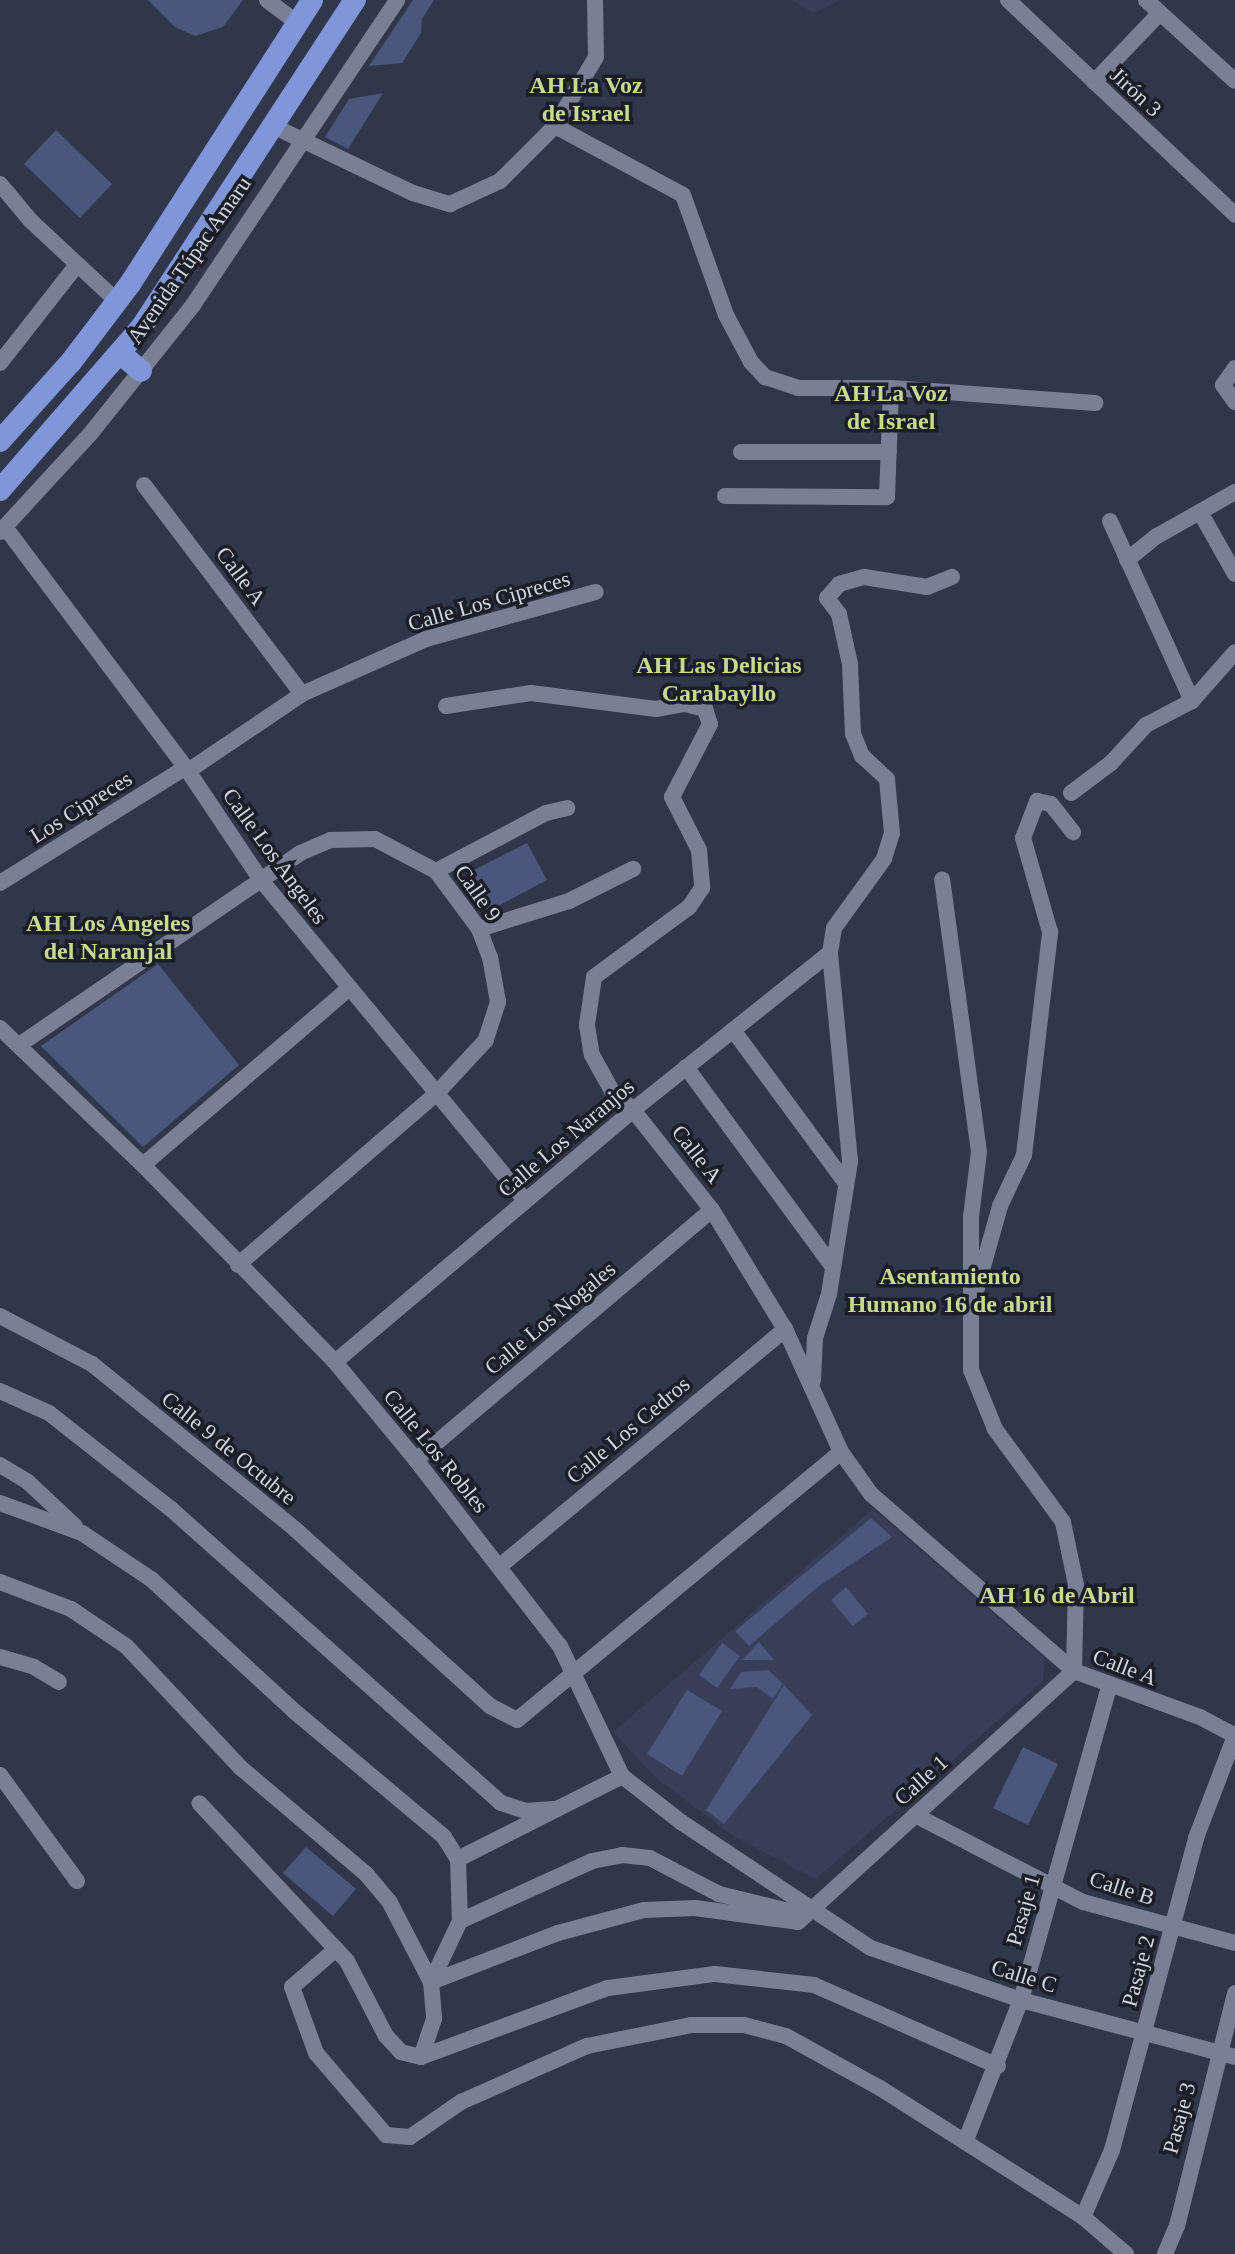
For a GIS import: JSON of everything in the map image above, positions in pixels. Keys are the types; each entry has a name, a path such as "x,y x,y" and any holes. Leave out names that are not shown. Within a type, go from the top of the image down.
{"highway":[{"name":"Avenida Túpac Amaru","path":"0,441 118,302 312,0"},
{"name":"Avenida Túpac Amaru","path":"0,490 121,354 355,0"},
{"path":"121,354 141,371"}],"street":[{"path":"267,0 298,23"},
{"name":"Avenida Túpac Amaru","path":"3,530 141,371 303,141 397,0"},
{"path":"273,126 413,193 450,204 500,181 555,126 596,57 595,0"},
{"name":"Jirón 3","path":"1008,0 1235,215"},
{"path":"1146,0 1235,81"},
{"path":"1094,82 1159,14"},
{"path":"555,126 683,195 726,315 751,362 765,377 798,388 891,388 1095,403"},
{"path":"0,184 76,266 118,302"},
{"path":"0,363 76,266"},
{"path":"1235,368 1223,385 1235,402"},
{"path":"725,496 887,497 891,388"},
{"path":"741,452 889,452"},
{"name":"Calle A","path":"144,485 302,694"},
{"path":"1127,560 1235,492"},
{"path":"1200,512 1235,574"},
{"path":"1110,521 1192,701"},
{"name":"Calle Los Angeles","path":"3,530 186,769 261,880 525,1200"},
{"path":"813,1381 815,1338 833,1267 850,1161 830,953 834,928 884,859 892,833 887,779 862,756 853,734 850,664 839,614 827,598 839,584 864,577 927,587 952,577"},
{"name":"Calle Los Cipreces","path":"186,769 302,694 426,639 596,592"},
{"path":"1071,793 1111,763 1146,725 1192,701 1235,652"},
{"name":"Calle A","path":"446,706 531,693 656,709 696,705 710,716 672,797 699,850 702,888 689,907 594,977 589,991 592,1055 612,1091 633,1110 712,1210 813,1381 841,1452 871,1494 1074,1671 1109,1687 1200,1717 1235,1736"},
{"name":"Los Cipreces","path":"0,883 186,769"},
{"path":"971,1310 1000,1206 1024,1155 1050,932 1023,838 1037,801 1051,804 1073,832"},
{"path":"436,871 546,813 567,808"},
{"name":"Calle 9","path":"19,1045 300,853 352,837 397,847 436,871 479,929 497,980 494,1022 472,1060 238,1265"},
{"path":"479,929 569,901 633,869"},
{"path":"942,879 979,1152 971,1217 971,1370 995,1429 1063,1522 1076,1585 1074,1671"},
{"name":"Calle Los Naranjos","path":"335,1362 633,1110 830,953"},
{"path":"143,1165 348,989"},
{"name":"Calle Los Robles","path":"0,1028 143,1165 335,1362 500,1566 576,1673 622,1776 806,1915"},
{"path":"733,1030 846,1183"},
{"path":"686,1067 833,1267"},
{"name":"Calle Los Nogales","path":"416,1460 712,1210"},
{"name":"Calle 9 de Octubre","path":"0,1316 92,1364 296,1530 490,1706 517,1720 576,1673"},
{"name":"Calle Los Cedros","path":"500,1566 785,1329"},
{"path":"0,1391 49,1413 171,1509 501,1803 525,1811 557,1809"},
{"path":"576,1673 841,1452"},
{"path":"0,1465 28,1482 82,1533 151,1579 294,1711 444,1837 458,1859 460,1921 431,1982"},
{"path":"0,1503 82,1533"},
{"path":"0,1582 71,1609 126,1646 241,1768 367,1875 389,1901 431,1982 434,2019 421,2057"},
{"path":"0,1657 34,1667 59,1682"},
{"name":"Calle 1","path":"806,1915 1074,1671"},
{"name":"Pasaje 1","path":"966,2140 998,2066 1021,2000 1109,1687"},
{"name":"Pasaje 2","path":"1083,2217 1112,2150 1196,1838 1235,1736"},
{"path":"0,1775 77,1881"},
{"path":"458,1859 622,1776"},
{"path":"199,1803 336,1949 386,2036 401,2052 421,2057 608,1988 715,1974 814,1985 998,2066"},
{"name":"Calle B","path":"915,1815 1054,1882 1083,1902 1235,1943"},
{"path":"460,1921 592,1861 622,1855 650,1858 719,1894 806,1915"},
{"path":"431,1982 558,1933 644,1910 695,1908 806,1915"},
{"name":"Calle C","path":"806,1915 871,1948 1021,2000 1228,2054"},
{"path":"336,1949 292,1987 316,2053 386,2135 410,2137 461,2102 587,2046 704,2025 744,2025 786,2036 966,2140 1083,2217 1126,2254"},
{"name":"Pasaje 3","path":"1165,2254 1177,2226 1228,2054 1235,1993"}],"shaded area":[{"path":"148,0 243,0 223,27 195,36 175,27"},
{"path":"413,0 434,0 422,19 421,33 402,63 369,66"},
{"path":"791,0 840,0 814,13"},
{"path":"383,93 348,149 325,137 349,99"},
{"path":"56,130 112,184 80,218 24,164"},
{"path":"527,843 547,880 487,912 466,874"},
{"path":"158,964 239,1065 143,1147 41,1046"},
{"path":"873,1509 1044,1658 1043,1681 816,1879 733,1836 655,1777 613,1732"},
{"path":"871,1518 892,1537 819,1586 749,1646 735,1631"},
{"path":"846,1587 868,1614 853,1626 831,1600"},
{"path":"759,1642 774,1660 742,1660"},
{"path":"722,1643 740,1656 717,1688 699,1675"},
{"path":"768,1670 783,1684 773,1699 757,1687 730,1689 741,1672"},
{"path":"784,1685 812,1715 724,1824 706,1810"},
{"path":"687,1690 722,1711 682,1776 647,1754"},
{"path":"1023,1747 1058,1764 1028,1825 993,1808"},
{"path":"306,1847 356,1889 333,1916 283,1873"}],"district":[{"name":"AH La Voz de Israel","path":"586,100"},
{"name":"AH La Voz de Israel","path":"891,408"},
{"name":"AH Las Delicias Carabayllo","path":"719,680"},
{"name":"AH Los Angeles del Naranjal","path":"108,938"},
{"name":"Asentamiento Humano 16 de abril","path":"950,1291"},
{"name":"AH 16 de Abril","path":"1057,1596"}]}
